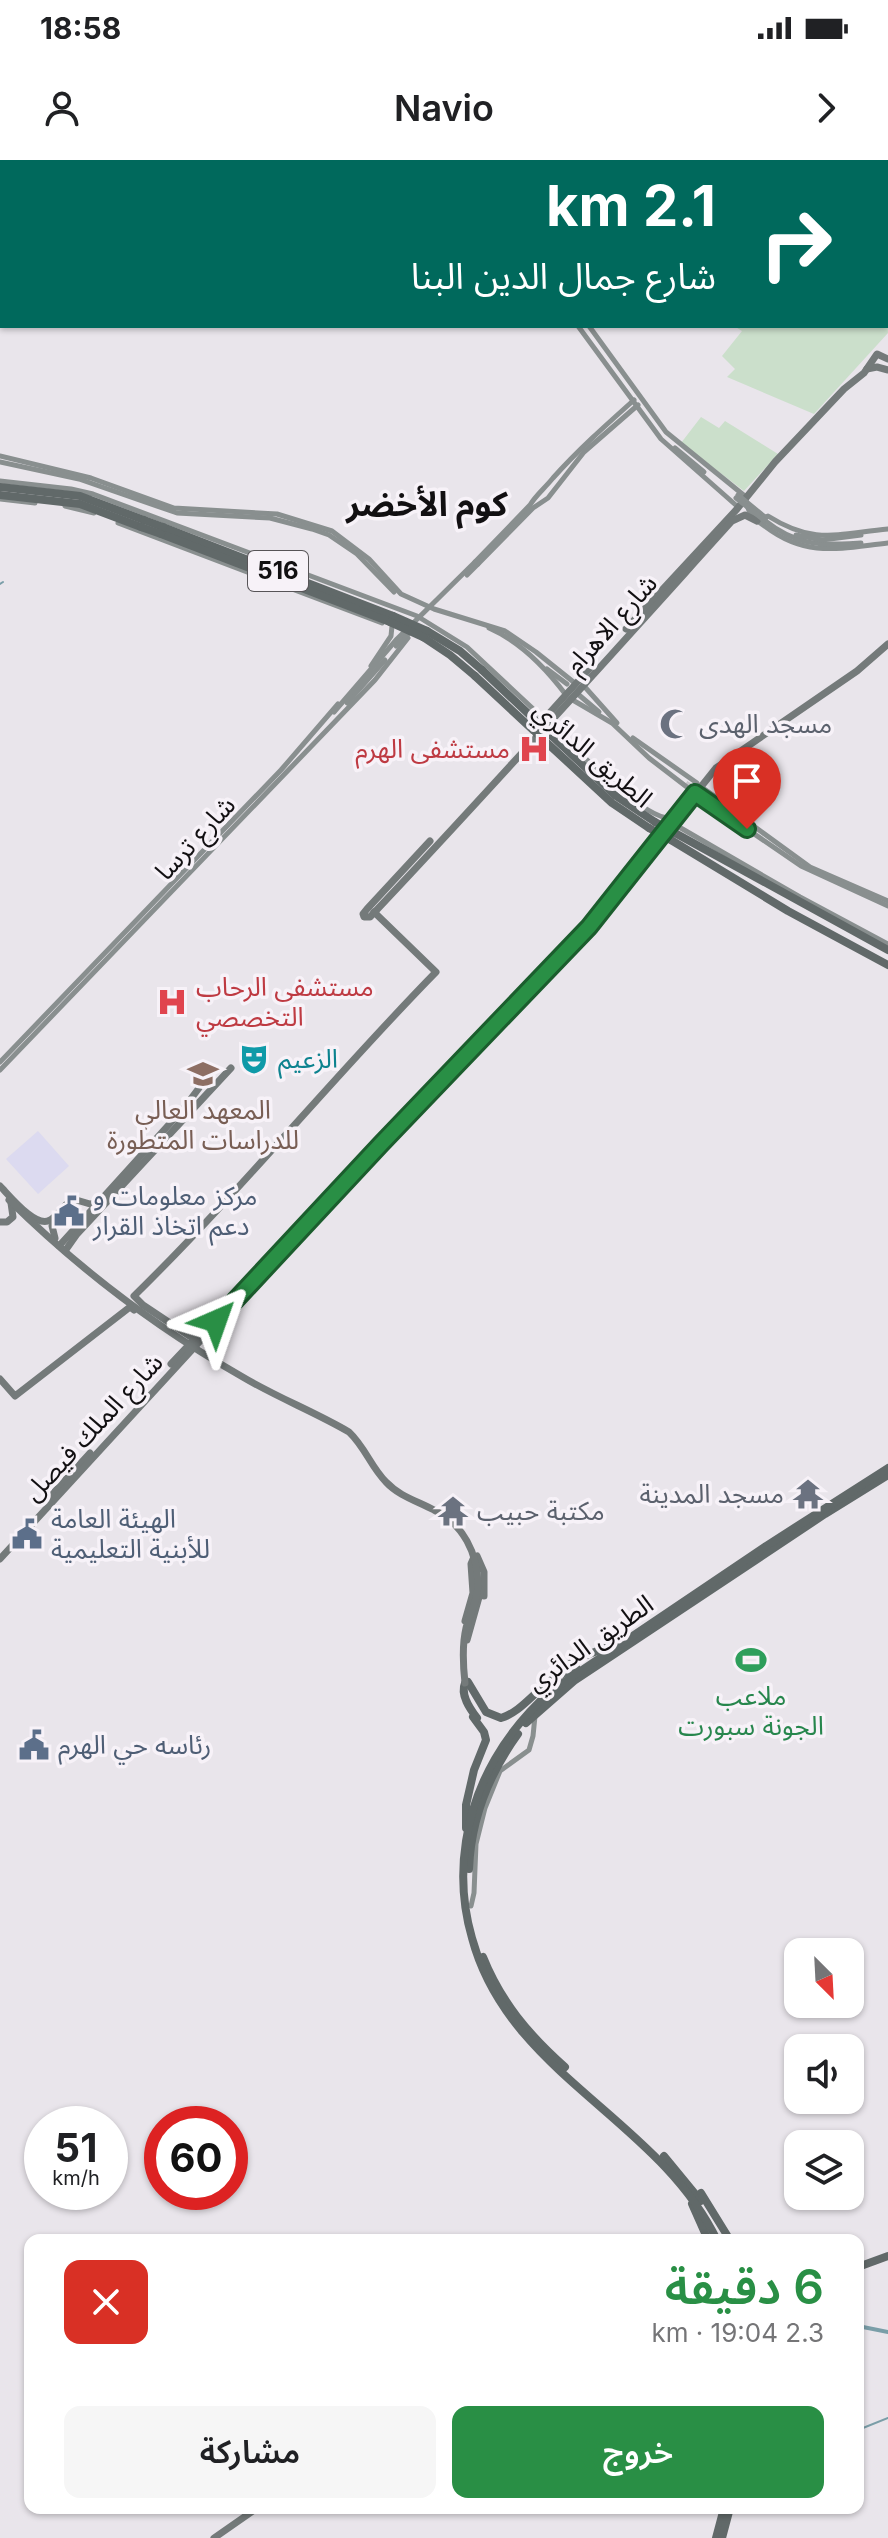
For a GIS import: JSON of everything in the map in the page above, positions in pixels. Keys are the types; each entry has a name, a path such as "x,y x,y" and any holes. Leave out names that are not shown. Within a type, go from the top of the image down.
{"highway":[{"name":"الطريق الدائري","path":"0,484 97,501 400,618 435,635 475,663 600,782 629,805 741,870 888,947"},
{"name":"الطريق الدائري","path":"0,497 64,501 95,509 417,633 463,665 626,814 888,967"},
{"name":"الطريق الدائري","path":"704,2213 683,2177 521,2033 497,1993 473,1934 463,1881 467,1833 499,1758 534,1712 581,1672 888,1468"},
{"name":"الطريق الدائري","path":"841,1500 888,1475"},
{"path":"518,1704 537,1686 576,1659 624,1644"},
{"name":"الطريق الدائري","path":"534,1712 581,1672"},
{"path":"478,1804 478,1774 489,1737 464,1696 463,1689 467,1683 486,1712 498,1718 511,1714 563,1673 581,1672"},
{"path":"467,1833 465,1808 486,1740 474,1719"},
{"name":"الطريق الدائري","path":"470,1913 469,1861 478,1804"},
{"name":"الطريق الدائري","path":"671,2167 720,2234"},
{"path":"704,2213 709,2234"},
{"path":"704,2213 709,2234"},
{"path":"704,2213 724,2234"},
{"path":"864,2265 888,2257"},
{"path":"718,2538 725,2514"}],"main road":[{"path":"580,328 658,436 736,506"},
{"path":"585,335 591,336 591,328"},
{"path":"591,328 673,442 773,523 809,539 827,540 873,531"},
{"path":"594,348 594,340 601,343"},
{"name":"شارع الاهرام","path":"394,885 537,737 574,689 663,593 805,430 867,369 877,354 888,359"},
{"path":"867,369 877,367 888,370"},
{"path":"308,750 310,743 397,639 533,508 544,502 586,450 636,402"},
{"path":"476,563 531,504 532,497 629,409"},
{"path":"662,428 745,496 748,511 783,538 803,547 824,550 888,543"},
{"path":"658,436 785,534 816,545 867,545"},
{"path":"0,456 91,478 178,509 266,513 328,529 359,550 401,594 434,609 505,631 637,743 649,758 693,786 745,828 754,829"},
{"path":"0,462 79,479 177,513 270,518 324,533 357,554 401,597 495,631 529,650 613,722"},
{"path":"41,486 42,473"},
{"path":"0,484 78,490 340,587 401,622 450,656 510,711 522,699"},
{"path":"115,502 119,493"},
{"path":"0,497 74,508 401,622 431,624 467,647 626,794 662,818 673,819 679,827 888,947"},
{"name":"شارع الاهرام","path":"670,585 736,517 749,516 759,522"},
{"path":"759,522 768,516 794,531 816,536 888,529"},
{"path":"152,536 158,519"},
{"path":"381,601 388,595 388,587"},
{"path":"431,624 429,616 434,611"},
{"path":"401,622 431,624"},
{"name":"شارع ترسا","path":"227,830 371,666 401,622"},
{"name":"شارع ترسا","path":"0,1062 308,750 375,680 398,648 410,636 418,635"},
{"path":"389,639 395,640 398,648"},
{"name":"شارع الملك فيصل","path":"0,1552 578,935 659,838 693,786 731,756 868,663 888,641"},
{"path":"489,692 501,678"},
{"path":"300,746 307,743 335,713"},
{"path":"537,737 608,803 659,838 697,857 805,924 888,967"},
{"path":"708,797 810,867 888,903"},
{"name":"شارع ترسا","path":"0,1070 217,840"},
{"name":"شارع الاهرام","path":"181,1331 136,1299 384,1025 436,972 369,914 430,841"},
{"path":"35,1026 43,1026"},
{"path":"25,1035 32,1033 32,1037"},
{"path":"60,1245 231,1068"},
{"path":"60,1245 77,1234 175,1123 199,1088"},
{"path":"2,1193 152,1320 240,1375 349,1432 360,1442 376,1470 390,1486 455,1524 483,1568 485,1584 469,1641"},
{"path":"2,1193 60,1245 180,1334 251,1378 352,1430 395,1485 457,1521 469,1537 481,1586 467,1640 467,1683"},
{"path":"0,1224 9,1222 14,1215 2,1193"},
{"path":"0,1224 31,1218 49,1221 75,1198 89,1204 98,1203"},
{"path":"60,1245 53,1223 71,1204 77,1202 83,1204 85,1218"},
{"path":"0,1379 15,1396 130,1307 186,1348"},
{"name":"شارع الملك فيصل","path":"0,1559 216,1318"},
{"path":"181,1331 194,1339"},
{"path":"176,1340 181,1338 181,1331"},
{"path":"464,1627 473,1593 471,1562 476,1557"},
{"path":"470,1913 474,1896 478,1804 500,1771 529,1750 534,1712"},
{"path":"216,2538 250,2514"}],"shaded area":[{"path":"38,1131 69,1166 38,1194 6,1159"}],"green space":[{"path":"737,328 888,328 888,333 814,414 727,377 735,369 722,356 742,331"},
{"path":"701,417 719,428 725,421 778,454 744,491 681,443"}],"waterway":[{"path":"864,2327 888,2332"},
{"path":"864,2428 888,2418"}],"tunnel":[{"path":"686,783 707,798"}],"place":[{"name":"مسجد الهدى","path":"675,724"},
{"name":"مستشفى الهرم","path":"534,749"},
{"name":"مستشفى الرحاب التخصصي","path":"172,1002"},
{"name":"الزعيم","path":"254,1059"},
{"name":"المعهد العالي للدراسات المتطورة","path":"203,1074"},
{"name":"مركز معلومات و دعم اتخاذ القرار","path":"69,1211"},
{"name":"مسجد المدينة","path":"808,1494"},
{"name":"مكتبة حبيب","path":"453,1511"},
{"name":"الهيئة العامة للأبنية التعليمية","path":"27,1534"},
{"name":"ملاعب الجونة سبورت","path":"751,1660"},
{"name":"رئاسه حي الهرم","path":"34,1745"}],"district":[{"name":"كوم الأخضر","path":"427,504"}],"route":[{"path":"216,1321 589,927 695,793 747,829"}]}
